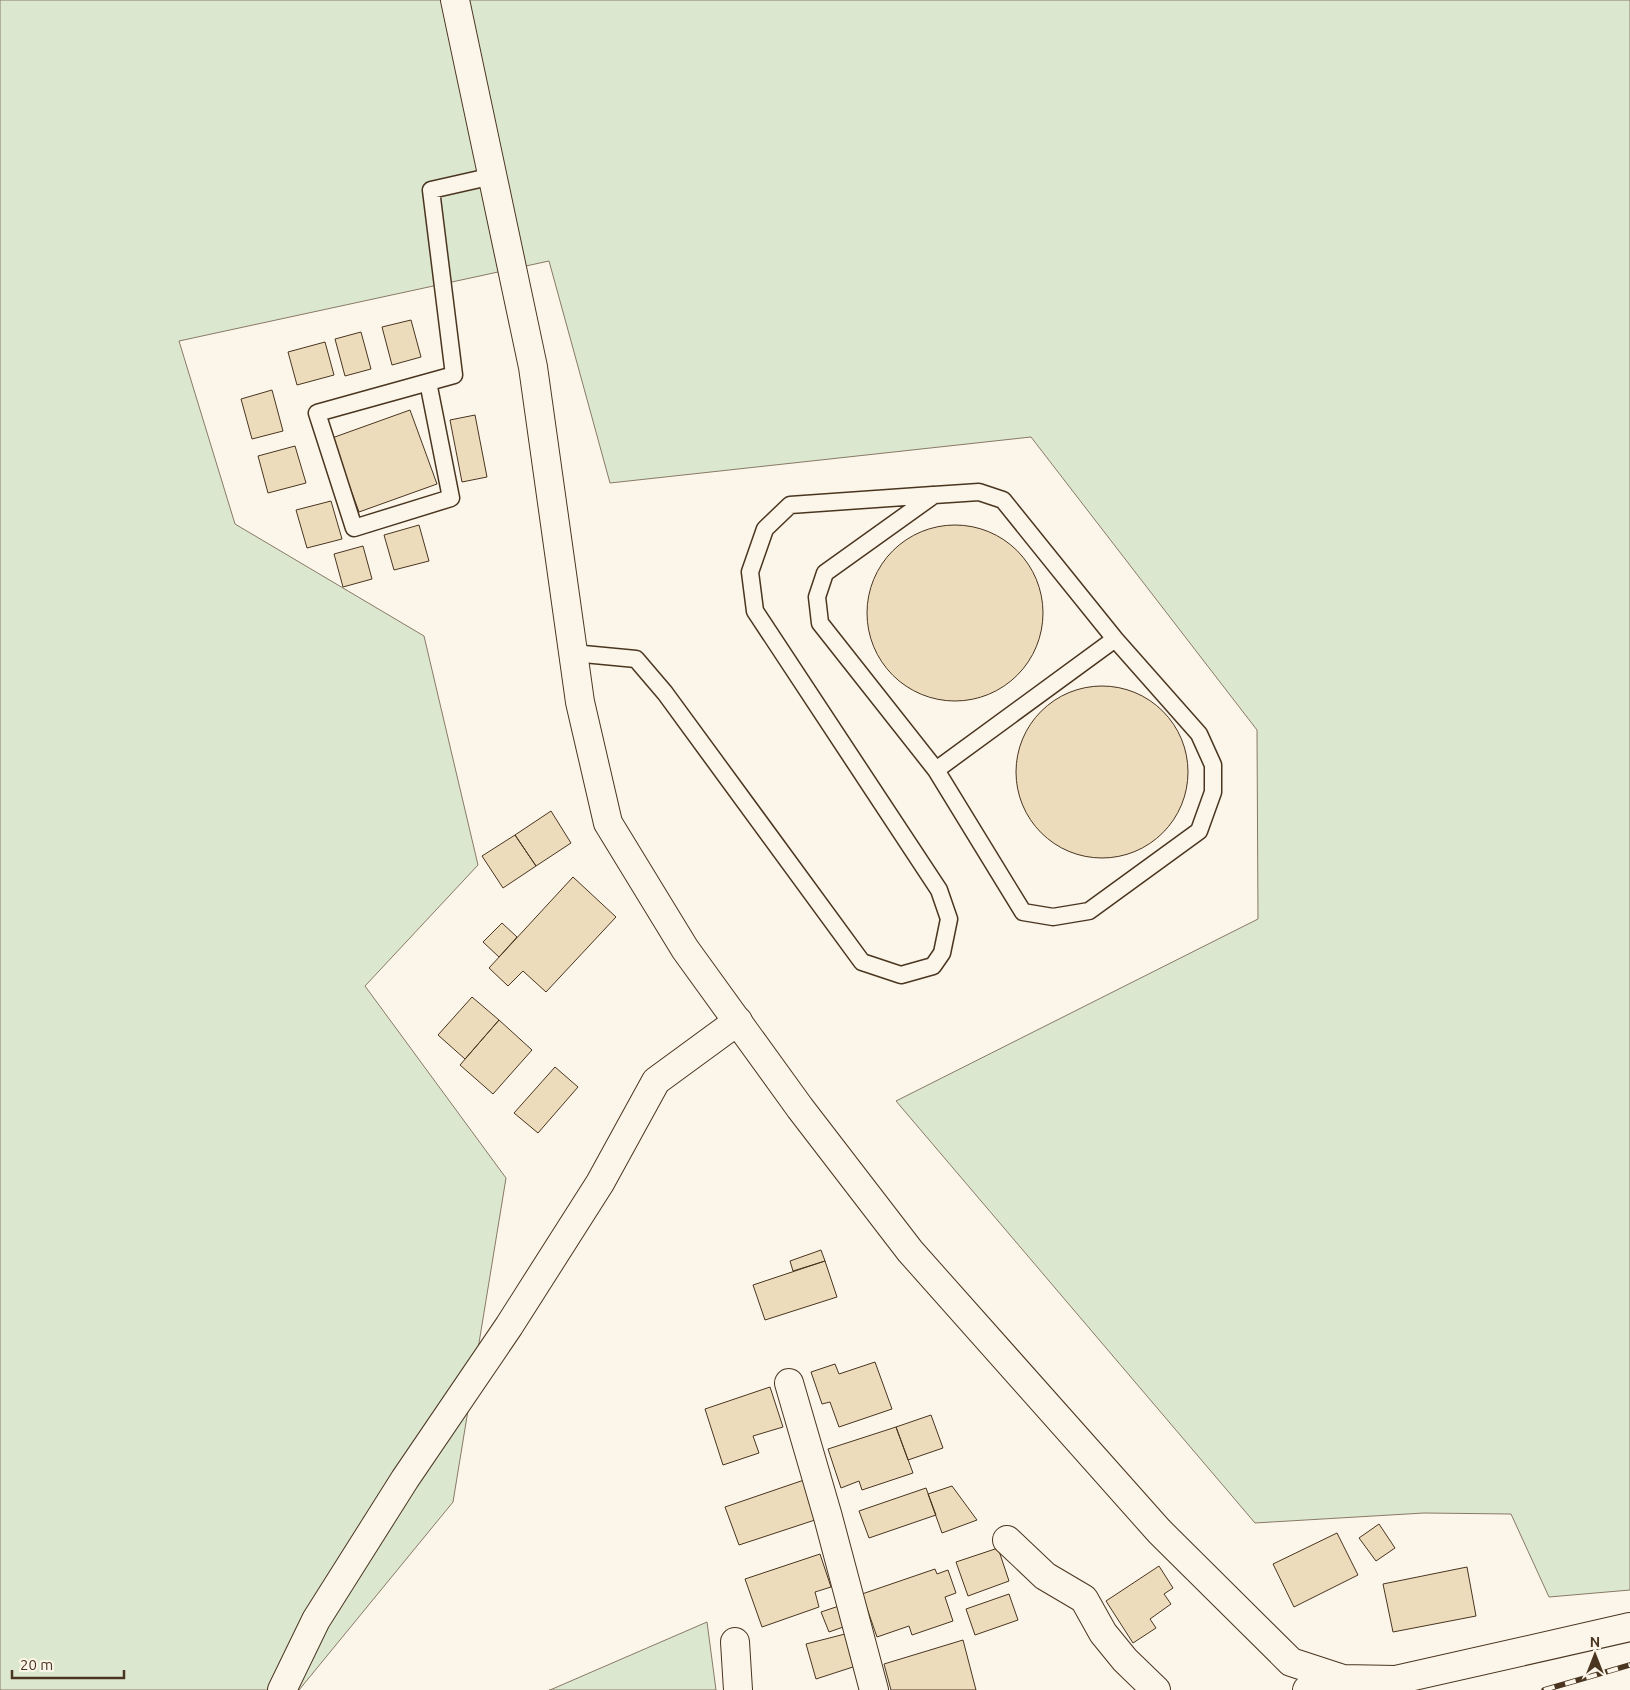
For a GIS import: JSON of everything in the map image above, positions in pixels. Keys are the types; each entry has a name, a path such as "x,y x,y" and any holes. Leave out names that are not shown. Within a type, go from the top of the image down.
{"street":[{"path":"455,0 533,367 580,702 608,823 684,949 800,1108 910,1251 1159,1531 1292,1662 1344,1678 1396,1680 1630,1627"},
{"path":"282,1690 316,1620 405,1479 509,1326 600,1183 656,1081 738,1021"},
{"path":"788,1384 828,1517 874,1690"},
{"path":"1007,1540 1045,1576 1084,1599 1103,1633 1125,1660 1156,1690"},
{"path":"735,1642 738,1690"},
{"path":"1307,1690 1344,1678"}],"lane":[{"path":"428,382 451,498 354,528 317,413 428,382 454,375 431,190 493,176"},
{"path":"573,653 636,659 665,693 862,962 901,975 933,966 942,953 949,919 939,890 755,611 750,572 764,529 790,505 934,495 979,492 1003,500 1115,639 1199,734 1213,765 1213,792 1199,831 1089,911 1053,917 1023,912 936,770 820,623 817,597 825,573 934,495"},
{"path":"936,770 1115,639"}],"green space":[{"path":"0,0 1630,0 1630,1590 1549,1597 1511,1514 1424,1513 1255,1523 896,1101 1258,919 1257,730 1031,437 610,483 549,261 179,341 235,524 424,636 478,865 365,986 506,1178 453,1502 299,1690 0,1690"},
{"path":"707,1622 716,1690 550,1690"}],"building":[{"path":"411,320 421,357 392,365 382,327"},
{"path":"361,332 371,369 345,376 335,339"},
{"path":"325,342 334,375 297,385 288,352"},
{"path":"272,390 283,431 252,439 241,399"},
{"path":"410,410 437,484 359,512 332,438"},
{"path":"475,415 487,477 462,482 450,420"},
{"path":"295,446 306,483 268,493 258,456"},
{"path":"331,501 342,539 307,548 296,510"},
{"path":"419,525 429,561 394,570 384,535"},
{"path":"946,525 964,525 996,535 1011,545 1023,557 1033,572 1039,587 1043,613 1039,639 1033,654 1023,669 1011,681 996,691 981,697 964,701 946,701 914,691 899,681 887,669 877,654 871,639 867,622 867,604 877,572 887,557 899,545 914,535 929,529"},
{"path":"363,546 372,579 343,587 334,554"},
{"path":"1102,686 1119,688 1135,693 1163,711 1181,739 1186,755 1188,772 1186,789 1181,805 1163,833 1135,851 1119,856 1102,858 1085,856 1069,851 1041,833 1023,805 1018,789 1016,772 1018,755 1023,739 1041,711 1069,693 1085,688"},
{"path":"551,811 571,843 536,866 515,835"},
{"path":"515,835 536,866 503,888 482,856"},
{"path":"573,877 616,917 546,992 523,971 508,986 489,968"},
{"path":"502,923 517,937 499,957 483,942"},
{"path":"472,997 499,1020 465,1059 438,1035"},
{"path":"499,1020 532,1050 493,1094 460,1065"},
{"path":"555,1067 578,1087 538,1133 514,1113"},
{"path":"821,1250 825,1261 793,1271 790,1261"},
{"path":"825,1261 837,1297 765,1320 753,1285"},
{"path":"875,1362 892,1409 839,1427 830,1402 822,1404 811,1372 835,1364 839,1374"},
{"path":"770,1387 783,1427 753,1436 759,1453 723,1465 705,1409"},
{"path":"931,1415 943,1448 908,1460 896,1427"},
{"path":"896,1427 913,1473 862,1490 859,1481 841,1488 828,1449"},
{"path":"804,1480 818,1519 739,1545 725,1507"},
{"path":"952,1486 977,1520 942,1533 928,1494"},
{"path":"926,1488 936,1515 869,1538 859,1511"},
{"path":"1379,1524 1395,1548 1376,1561 1359,1538"},
{"path":"1337,1533 1358,1575 1294,1607 1273,1564"},
{"path":"998,1548 1009,1581 968,1596 956,1562"},
{"path":"820,1554 831,1587 815,1592 819,1607 762,1627 745,1579"},
{"path":"1159,1566 1173,1588 1164,1594 1171,1604 1150,1619 1156,1628 1133,1643 1106,1601"},
{"path":"1467,1567 1476,1616 1393,1632 1383,1584"},
{"path":"935,1569 937,1574 948,1570 956,1593 945,1597 953,1621 912,1635 909,1626 877,1637 862,1594"},
{"path":"1009,1594 1018,1620 975,1635 966,1609"},
{"path":"842,1605 849,1625 829,1632 821,1612"},
{"path":"845,1634 856,1666 816,1679 806,1644"},
{"path":"963,1640 976,1690 891,1690 884,1664"}],"railway":[{"path":"1544,1690 1630,1665"}]}
